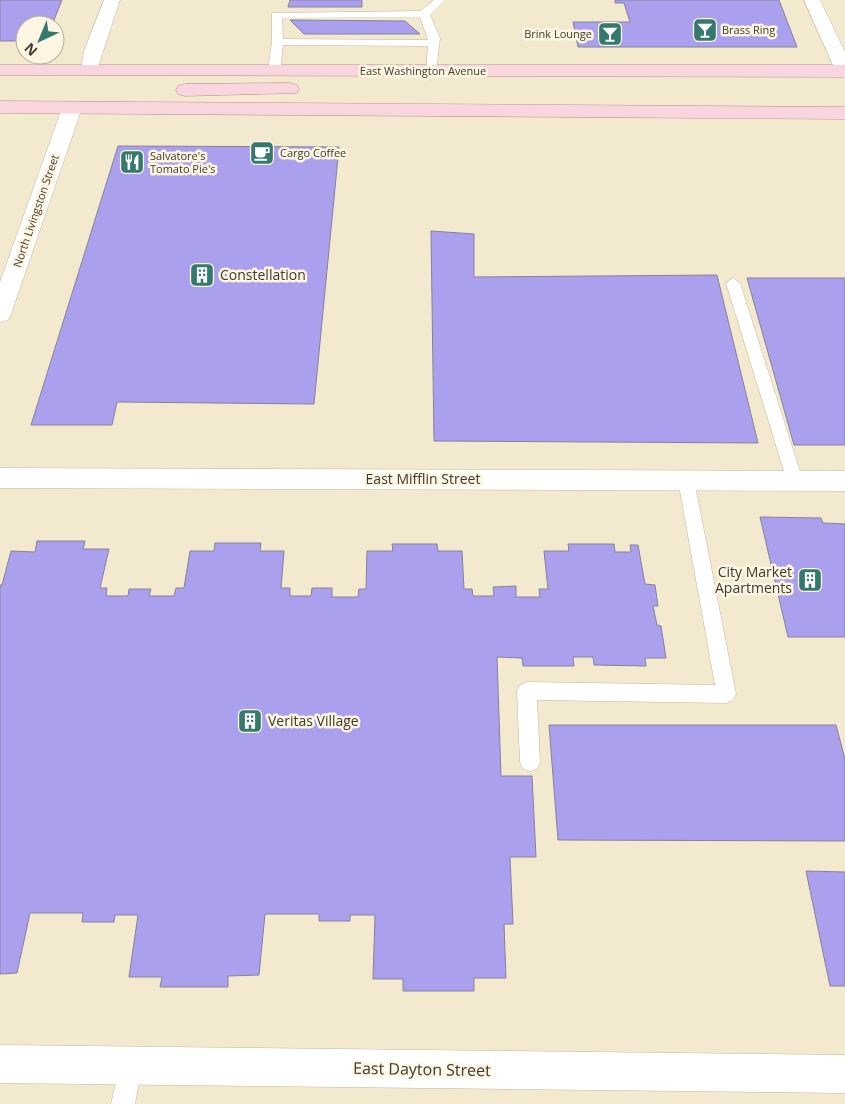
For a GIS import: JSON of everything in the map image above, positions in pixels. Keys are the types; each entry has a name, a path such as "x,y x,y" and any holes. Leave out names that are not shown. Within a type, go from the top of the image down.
{"main road":[{"path":"0,94 40,91 68,82 90,69"},
{"name":"East Washington Avenue","path":"0,70 845,71"},
{"path":"345,88 471,86 539,82 587,70"},
{"path":"165,90 306,89"},
{"path":"72,108 100,95 133,90"},
{"path":"0,107 845,113"}],"street":[{"path":"90,69 93,50 112,0"},
{"path":"812,0 845,71"},
{"name":"North Livingston Street","path":"0,314 72,108"},
{"name":"East Mifflin Street","path":"0,478 845,481"},
{"name":"East Dayton Street","path":"0,1064 845,1074"}],"lane":[{"path":"273,0 272,8 276,15 278,42 274,70"},
{"path":"276,15 424,14 440,0"},
{"path":"424,14 434,38 432,71"},
{"path":"278,42 433,43"},
{"path":"733,283 795,481"},
{"path":"530,762 527,692 726,694 686,480"},
{"path":"123,1104 130,1066"}],"building":[{"path":"0,0 62,0 56,15 15,15 15,41 0,41"},
{"path":"290,0 362,0 362,7 288,7"},
{"path":"615,0 779,0 797,47 578,47 573,22 630,22 624,3 615,3"},
{"path":"290,20 405,21 420,34 304,34"},
{"name":"Constellation","path":"118,146 339,147 314,404 117,402 112,425 31,425"},
{"path":"431,231 474,234 474,277 717,275 758,443 434,441"},
{"path":"747,278 845,278 845,445 794,445"},
{"name":"City Market Apartments","path":"760,517 821,518 823,523 845,524 845,637 788,637"},
{"name":"Veritas Village","path":"37,541 85,541 83,549 109,549 100,588 107,588 106,596 128,596 129,589 151,589 149,596 174,596 176,588 184,588 190,551 214,551 215,543 261,543 260,551 284,551 281,588 290,588 290,596 311,596 312,588 332,588 332,597 358,597 359,589 366,589 367,551 393,551 392,544 437,544 438,551 462,551 464,589 472,589 473,596 494,596 493,587 516,586 516,597 540,597 539,589 548,589 544,551 569,551 568,544 614,544 615,552 631,552 630,545 638,545 645,584 655,585 658,606 653,606 657,625 661,626 666,658 645,658 646,666 594,665 593,657 573,657 574,666 523,666 522,658 497,657 501,776 532,776 536,857 510,857 513,924 504,924 506,978 474,978 474,991 403,991 403,979 373,979 375,915 350,915 350,921 319,921 319,914 265,914 259,975 228,976 228,987 160,987 162,977 129,977 138,915 115,915 114,922 82,922 83,913 30,913 17,973 0,974 0,585 2,585 11,551 35,552"},
{"path":"549,725 836,725 845,759 845,841 558,840"},
{"path":"806,871 845,872 845,986 830,986"}],"place":[{"name":"Brass Ring","path":"705,30"},
{"name":"Brink Lounge","path":"610,34"},
{"name":"Cargo Coffee","path":"262,153"},
{"name":"Salvatore's Tomato Pie's","path":"132,162"},
{"name":"Constellation","path":"202,275"},
{"name":"City Market Apartments","path":"810,580"},
{"name":"Veritas Village","path":"250,721"}]}
